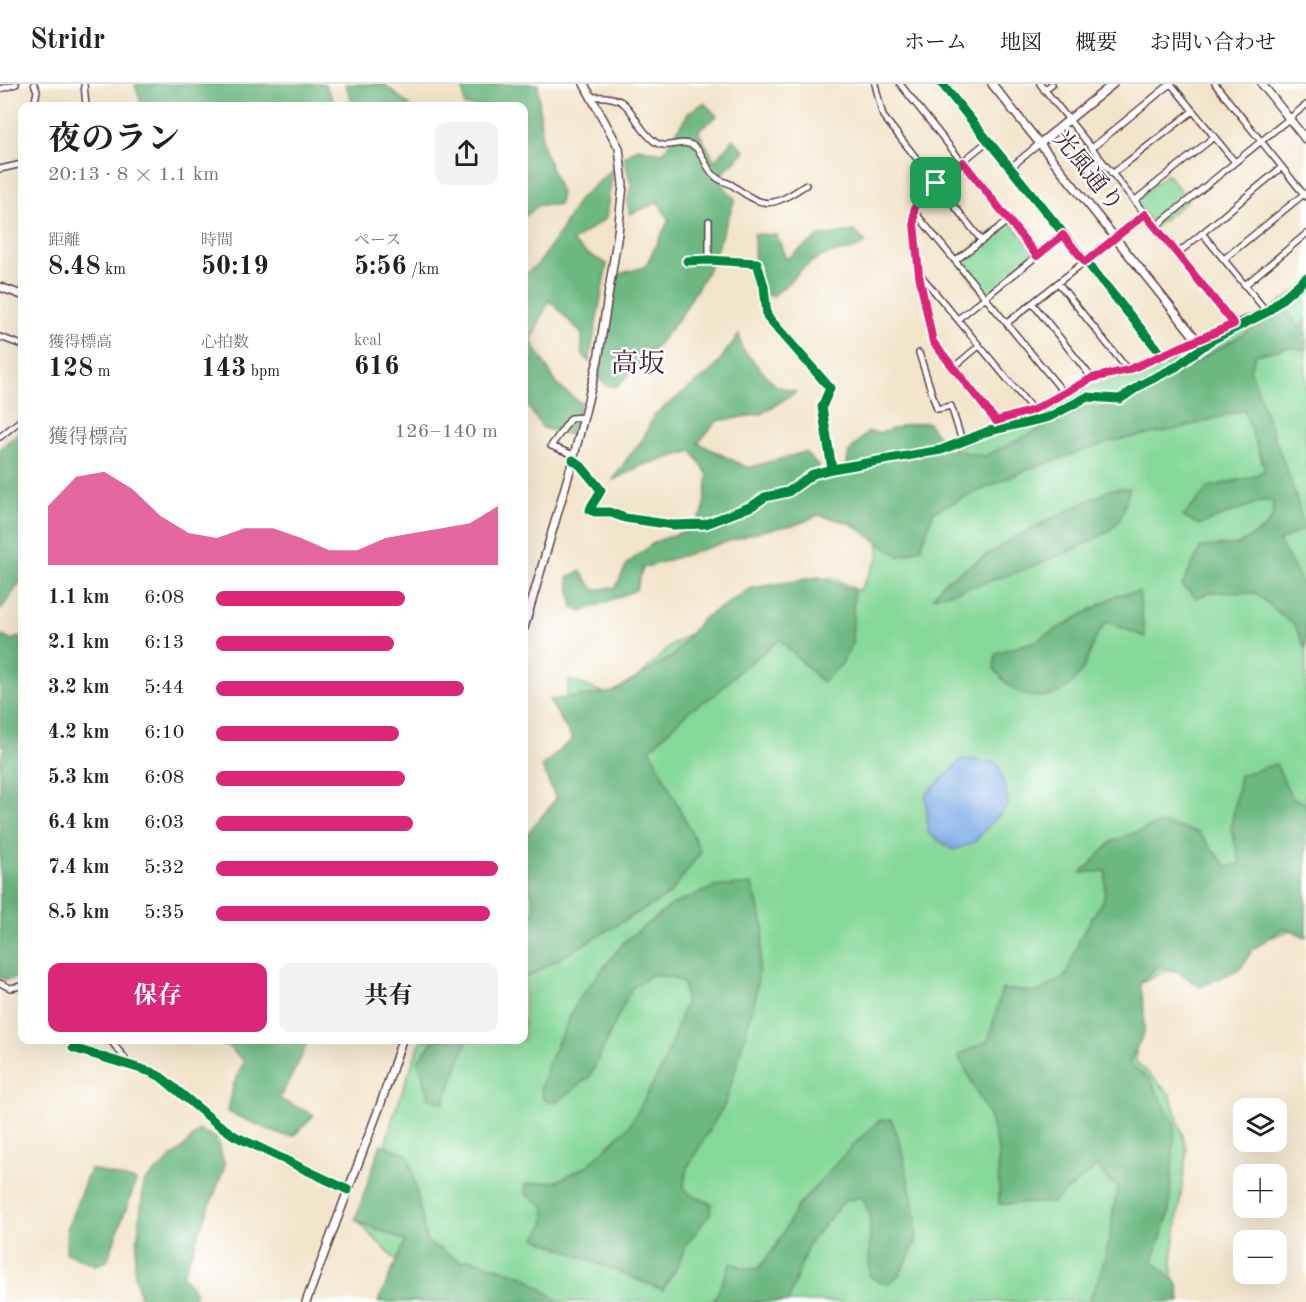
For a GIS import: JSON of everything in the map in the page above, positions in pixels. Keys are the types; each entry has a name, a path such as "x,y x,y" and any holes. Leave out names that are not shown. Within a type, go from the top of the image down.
{"street":[{"path":"0,89 16,84"},
{"path":"34,84 37,91 35,102"},
{"path":"84,84 86,102"},
{"path":"528,614 584,417 600,348 618,233 623,184 619,148 584,84"},
{"path":"875,84 883,116 981,241"},
{"path":"900,84 1037,256"},
{"name":"光風通り","path":"992,84 1197,340"},
{"path":"1040,84 1234,324"},
{"path":"1044,90 1052,84"},
{"path":"1010,168 1113,84"},
{"path":"1092,148 1170,84 1235,162"},
{"path":"1215,84 1305,195 1224,259"},
{"path":"1262,84 1306,140"},
{"path":"944,85 1162,356"},
{"path":"592,97 609,95 622,101 654,141 665,147 686,143 696,147 716,177 766,204 776,203 806,185"},
{"path":"1155,227 1306,105"},
{"path":"1112,174 1193,111"},
{"path":"1134,201 1214,137"},
{"path":"936,183 988,141"},
{"path":"0,169 18,165"},
{"path":"1178,254 1282,167"},
{"path":"926,171 914,211 919,272 933,342 996,421 1033,410 1092,378 1128,370 1267,312"},
{"path":"914,211 1064,393"},
{"path":"1007,323 1145,214"},
{"path":"956,260 1009,220"},
{"path":"709,221 710,260"},
{"path":"1203,233 1267,312"},
{"path":"1245,285 1306,234"},
{"path":"958,319 1063,235"},
{"path":"687,261 757,263 764,286 767,316 830,388 822,407 832,468"},
{"path":"919,272 1033,410"},
{"path":"584,417 571,418 551,446 573,457 601,490 590,510 673,525 706,524 752,507 765,497 788,492 813,474 832,468 941,450 989,431 1049,417 1087,397 1120,399 1176,367 1210,341 1267,312 1306,278"},
{"path":"1059,284 1128,370"},
{"path":"0,287 18,294"},
{"path":"1033,304 1092,378"},
{"path":"0,337 18,344"},
{"path":"954,367 980,346"},
{"path":"919,353 937,409 951,406 962,441"},
{"path":"0,437 18,422"},
{"path":"0,983 10,988 18,987"},
{"path":"113,1044 125,1058 125,1064"},
{"path":"306,1302 381,1103 401,1044"},
{"path":"73,1048 161,1077 235,1136 348,1190"}],"green space":[{"path":"135,84 325,84 334,102 141,102"},
{"path":"345,84 384,84 405,102 352,102"},
{"path":"462,84 538,84 542,145 561,193 559,205 539,205 528,214 528,102 464,102"},
{"path":"704,103 717,116 698,131 715,161 733,139 745,151 717,178 735,199 710,267 680,317 654,349 617,386 608,386 597,377 619,274 645,267 669,220 658,202 630,214 627,203 631,185 624,157 638,148 663,153 689,112"},
{"path":"613,169 606,218 572,242 607,264 589,362 582,353 582,334 549,300 531,341 558,386 581,403 571,435 543,428 528,407 528,272 539,263 579,199"},
{"path":"1167,174 1188,200 1155,227 1134,201"},
{"path":"1009,220 1037,256 985,297 956,260"},
{"path":"854,231 866,242 851,250 832,253 811,262 773,296 758,294 755,277 754,234 777,235 786,259 820,236"},
{"path":"1306,285 1306,924 1254,944 1210,965 1161,973 1134,987 1136,1062 1170,1094 1187,1150 1172,1260 1175,1302 387,1302 401,1266 359,1222 373,1193 392,1120 420,1044 528,1044 528,872 540,873 589,759 562,722 570,680 618,698 670,646 757,592 832,577 859,591 878,559 886,469 987,436 1090,387 1161,366 1237,330"},
{"path":"1285,310 1300,327 1306,320 1306,350 1290,347 1255,355 1250,370 1296,496 1304,529 1279,541 1306,590 1306,650 1295,626 1255,593 1211,592 1196,598 1182,585 1201,547 1238,545 1265,528 1273,516 1273,501 1261,501 1199,525 1183,517 1209,487 1255,476 1265,469 1244,410 1178,429 1112,441 1026,470 934,511 921,548 900,557 850,523 818,515 798,524 761,531 643,568 636,590 581,612 573,608 568,578 580,571 594,590 616,587 627,564 655,542 688,530 703,513 708,475 692,451 643,465 613,480 643,439 654,415 713,370 739,334 742,349 776,386 796,392 761,414 717,421 698,443 748,468 805,452 827,476 846,471 849,452 868,432 881,433 904,425 927,422 942,441 955,450 985,456 1084,408 1120,406"},
{"path":"18,433 18,586 0,611 0,449"},
{"path":"1130,488 1117,523 1084,545 1001,577 933,597 944,582 1015,537 1112,489"},
{"path":"819,577 854,591 852,644 841,665 822,682 780,640 739,671 715,695 691,709 650,749 701,852 669,895 528,977 528,919 535,909 528,876 528,833 556,799 542,766 573,739 549,700 613,692 672,657 701,620 752,588"},
{"path":"1139,592 1145,637 1107,622 1099,633 1078,676 1071,684 1054,695 1034,697 1024,694 1008,685 994,669 996,653 1036,641 1117,595"},
{"path":"0,635 11,640 18,637 18,980 0,978 0,765 4,746 0,744"},
{"path":"1276,764 1292,798 1306,803 1306,937 1284,927 1252,950 1240,969 1200,987 1177,971 1158,966 1140,983 1144,1008 1144,1033 1129,1063 1150,1080 1175,1124 1169,1213 1153,1261 1178,1284 1180,1302 1088,1302 1105,1257 1119,1187 1107,1180 1098,1166 1052,1203 999,1204 998,1150 990,1118 958,1055 988,1041 1002,989 1038,992 1066,976 1080,938 1104,898 1106,871 1081,873 1113,841 1161,823 1198,832 1227,867 1240,864 1231,827 1240,775"},
{"path":"752,884 764,927 755,1000 726,1102 687,1168 684,1186 689,1194 712,1204 710,1214 686,1245 678,1265 663,1290 535,1238 544,1223 544,1206 526,1194 524,1185 557,1181 587,1166 629,1126 664,1064 685,1004 684,984 673,977 651,975 631,989 590,1076 560,1100 549,1103 543,1099 541,1087 549,1061 578,1000 625,941 672,905 714,887"},
{"path":"225,1044 306,1044 301,1058 279,1099 314,1115 293,1136 281,1135 228,1112 233,1086 244,1061"},
{"path":"431,1044 466,1044 444,1103 429,1098 418,1060"},
{"path":"891,1119 900,1142 915,1211 916,1242 900,1274 889,1283 878,1282 869,1275 870,1215 862,1197 844,1201 808,1245 788,1302 713,1302 731,1263 744,1268 758,1269 776,1246 797,1207 852,1146 880,1120"},
{"path":"199,1130 216,1138 225,1166 183,1275 196,1292 192,1302 141,1302 134,1270 144,1182 184,1147"},
{"path":"381,1144 409,1155 427,1242 460,1261 470,1259 524,1276 560,1302 378,1302 405,1241 355,1220"},
{"path":"90,1169 136,1181 107,1261 96,1265 66,1253 67,1229"}],"water":[{"path":"962,759 998,763 1009,804 973,843 953,850 928,833 926,795"}],"cycle path":[{"path":"942,84 1163,356"},
{"path":"687,261 757,263 764,286 767,316 830,388 822,407 832,469"},
{"path":"573,460 601,490 590,510 673,525 706,524 752,506 765,497 788,492 813,474 941,450 989,431 1049,417 1087,397 1120,399 1142,384 1176,367 1210,341 1267,312 1306,278"},
{"path":"73,1048 161,1077 235,1136 348,1190"}],"district":[{"name":"高坂","path":"638,364"}],"route":[{"path":"963,162 1037,256 1063,235 1085,262 1145,214 1234,324 1128,370 1092,378 1033,410 996,421 933,342 919,275 914,211 926,171 936,183 963,162"}]}
